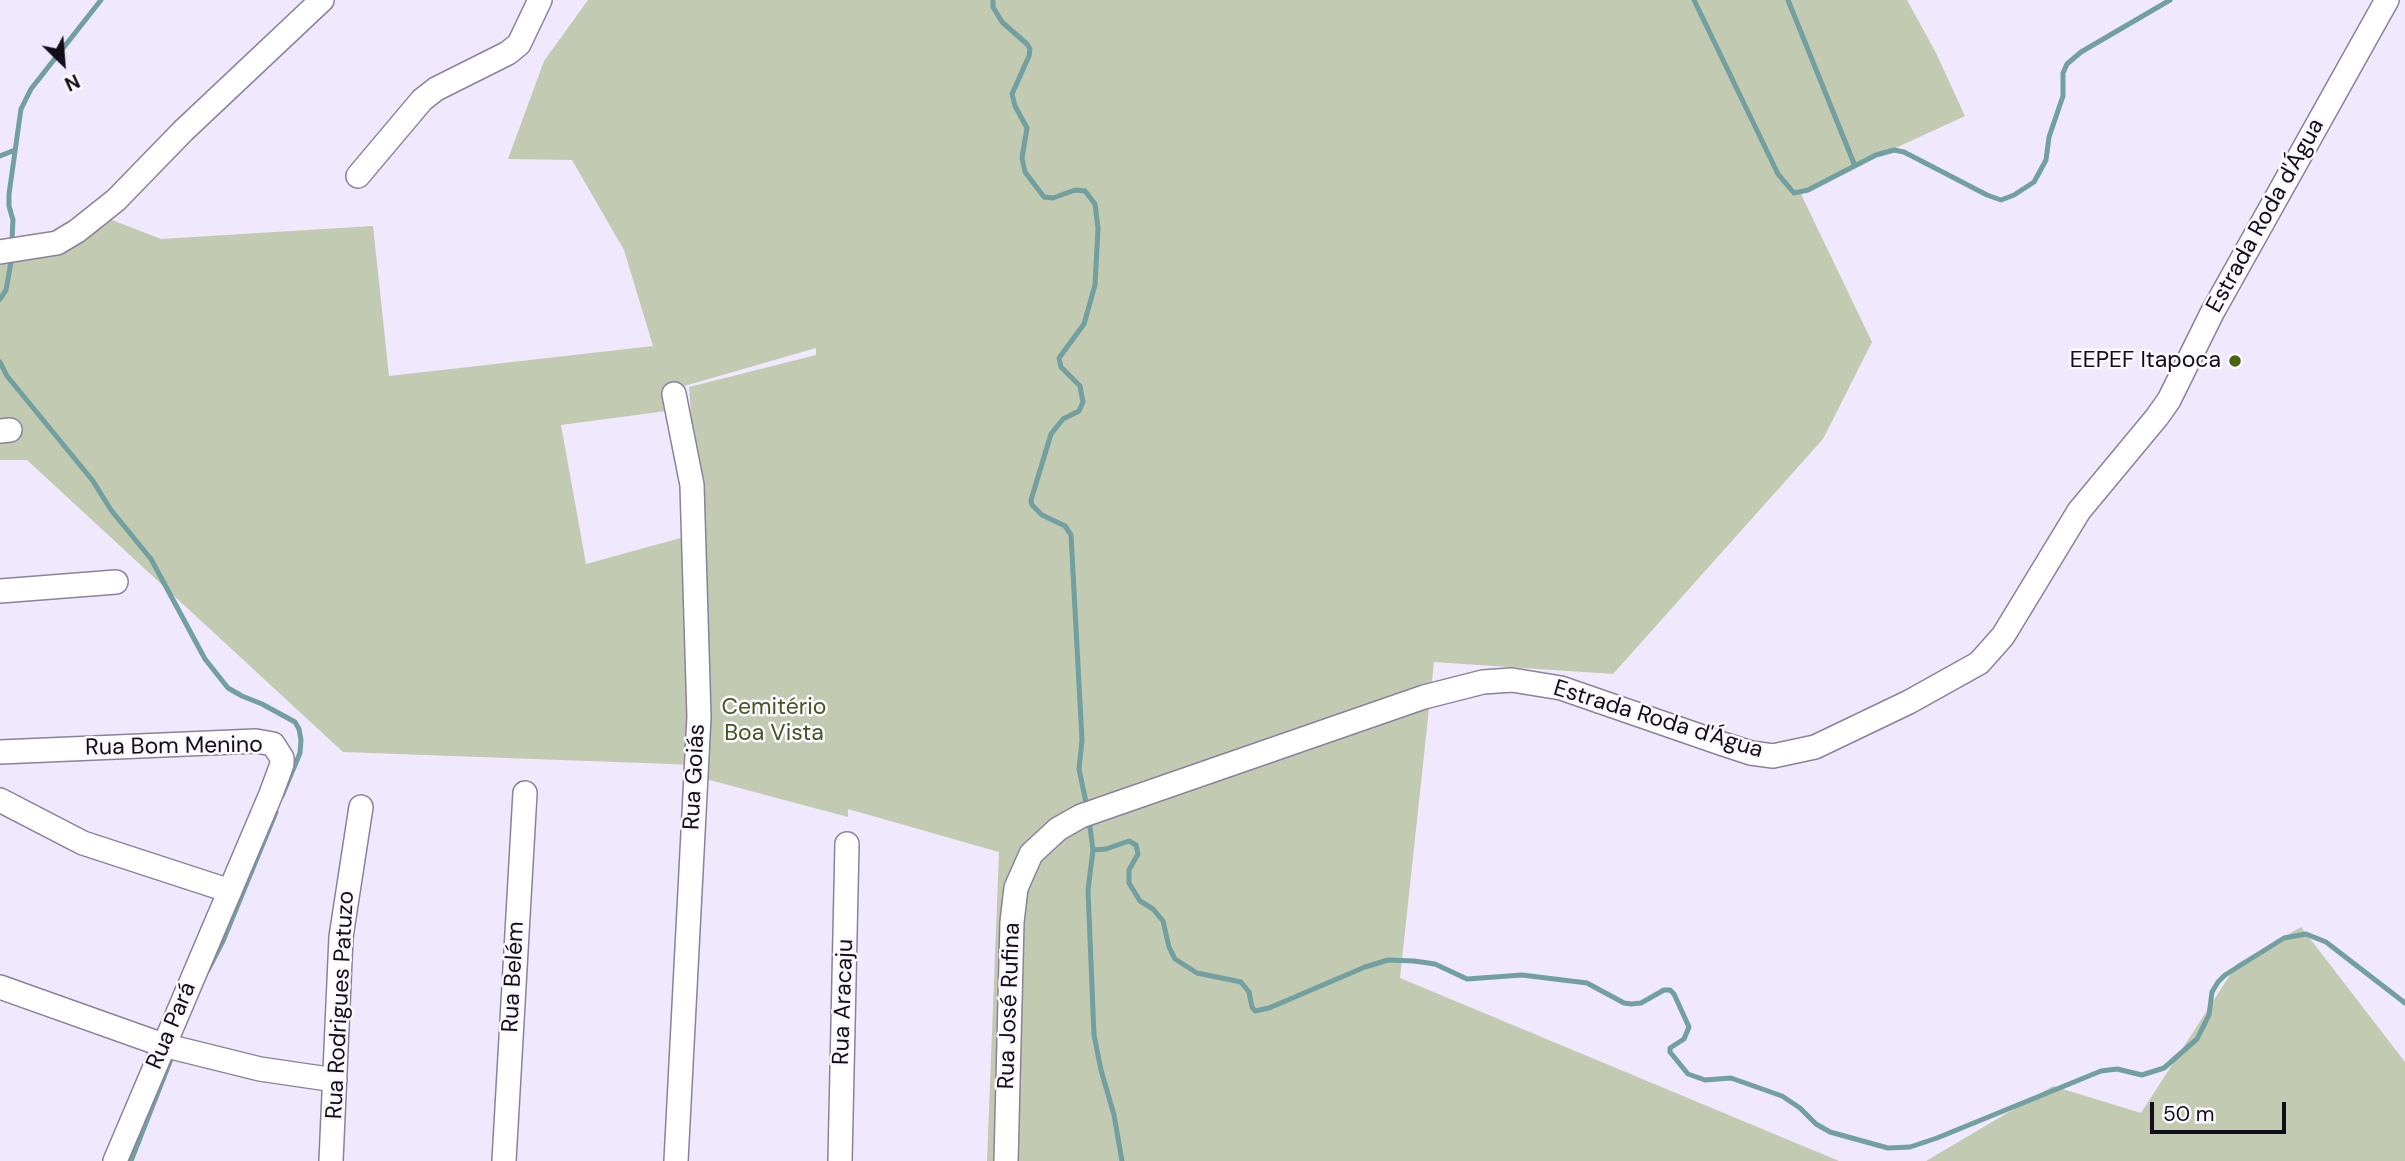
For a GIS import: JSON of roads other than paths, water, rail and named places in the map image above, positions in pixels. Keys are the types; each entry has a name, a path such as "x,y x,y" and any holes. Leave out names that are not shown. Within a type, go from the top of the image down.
{"street":[{"path":"0,252 57,243 69,237 116,200 183,131 322,0"},
{"path":"358,176 422,100 443,85 508,53 519,44 540,0"},
{"name":"Estrada Roda d'Água","path":"1031,854 1058,829 1091,812 1424,697 1483,682 1511,680 1561,688 1751,753 1773,756 1815,747 1964,673 1979,663 2003,636 2078,511 2169,400 2219,301 2387,0"},
{"name":"Rua Goiás","path":"674,394 692,485 699,717 676,1161"},
{"path":"0,591 116,582"},
{"name":"Rua Bom Menino","path":"0,752 256,741 274,744 282,758 282,764 230,891"},
{"name":"Rua Belém","path":"503,1161 525,793"},
{"path":"0,800 83,843 230,891"},
{"name":"Rua Rodrigues Patuzo","path":"331,1161 341,937 361,807"},
{"name":"Rua Aracaju","path":"840,1161 847,844"},
{"name":"Rua José Rufina","path":"1006,1161 1012,922 1016,888 1031,854"},
{"name":"Rua Pará","path":"115,1161 230,891"},
{"path":"0,987 163,1045 260,1069 335,1080"}],"waterway":[{"path":"12,239 13,220 9,194 21,109 31,89 101,0"},
{"path":"993,0 993,7 1002,22 1030,49 1012,94 1027,128 1022,158 1025,172 1044,197 1053,198 1075,190 1085,191 1095,204 1098,228 1095,285 1084,324 1059,358 1061,367 1080,386 1083,402 1079,411 1063,419 1051,434 1031,500 1032,505 1042,515 1065,526 1071,535 1082,740 1079,769 1087,807"},
{"path":"1694,0 1778,174 1794,193 1808,190 1876,155 1894,150 1904,152 2001,200 2034,182 2046,160 2049,137 2063,96 2063,73 2067,64 2081,52 2170,0"},
{"path":"1788,0 1855,166"},
{"path":"0,156 15,150"},
{"path":"0,299 6,290 11,262"},
{"path":"0,362 7,376 93,481 111,510 151,559 205,659 228,688 295,722 301,740 300,753 282,796"},
{"path":"208,970 223,941 276,812"},
{"path":"1089,820 1093,850 1088,890 1094,1035 1114,1115 1122,1161"},
{"path":"1093,850 1106,849 1129,841 1136,845 1138,854 1129,870 1129,883 1140,901 1153,909 1163,921 1169,947 1175,959 1197,973 1241,982 1249,992 1255,1011 1269,1008 1365,967 1388,960 1435,964 1467,979 1522,975 1587,983 1624,1003 1631,1004 1641,1003 1664,990 1670,990 1689,1027 1684,1039 1670,1048 1670,1052 1688,1074 1705,1080 1731,1078 1782,1096 1830,1132 1888,1148 1910,1147 1937,1138 2101,1071 2117,1069 2142,1075 2164,1068 2197,1039 2209,1015 2212,992 2218,982 2284,938 2306,934 2326,942 2405,1003"},
{"path":"131,1161 171,1059"}],"place":[{"name":"EEPEF Itapoca","path":"2235,361"}],"park label":[{"name":"Cemitério Boa Vista","path":"774,721"}]}
